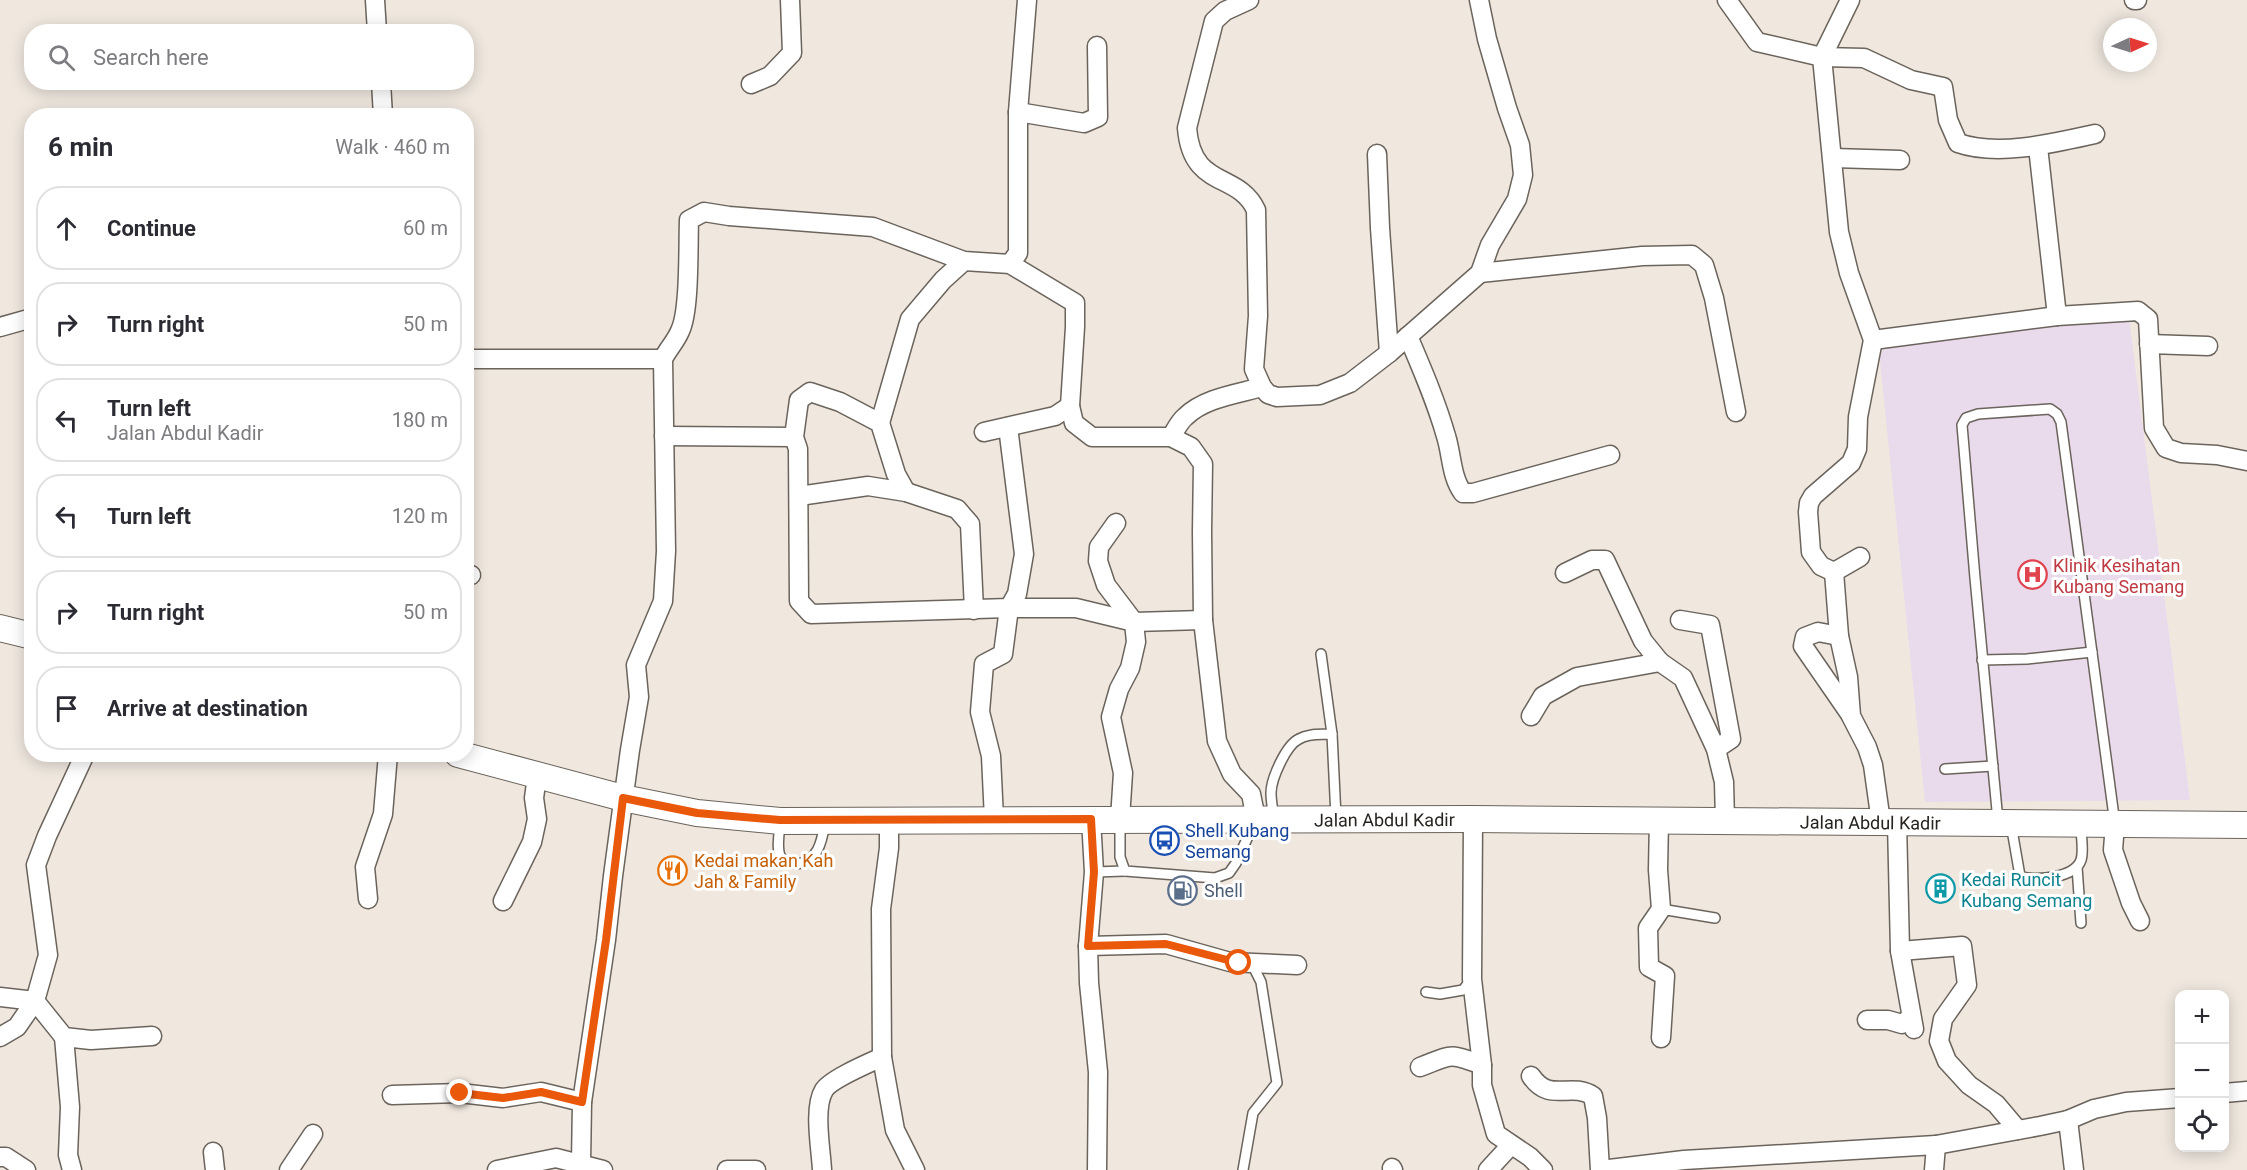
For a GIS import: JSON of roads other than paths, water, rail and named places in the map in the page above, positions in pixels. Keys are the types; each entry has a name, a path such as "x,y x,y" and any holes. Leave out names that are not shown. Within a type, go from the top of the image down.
{"main road":[{"path":"0,628 24,634"},
{"name":"Jalan Abdul Kadir","path":"474,758 623,798 697,813 780,820 1473,819 2247,825"}],"street":[{"path":"375,0 376,24"},
{"path":"751,84 770,76 792,53 790,0"},
{"path":"1010,264 1018,253 1018,112 1027,0"},
{"path":"1249,0 1225,11 1214,21 1187,128 1190,152 1201,167 1222,182 1245,193 1256,210 1258,316 1254,369 1262,387 1268,394 1277,397 1320,395 1350,383 1389,353 1480,273 1490,245 1517,199 1524,175 1520,146 1487,39 1479,0"},
{"path":"1727,0 1757,42 1822,57 1864,58 1911,81 1943,87 1948,120 1958,143 1973,148 2038,147 2095,134"},
{"path":"1834,572 1821,566 1811,552 1809,503 1813,496 1855,457 1858,417 1873,340 1850,273 1839,232 1822,57 1850,0"},
{"path":"1018,112 1084,123 1098,117 1097,45"},
{"path":"381,90 383,108"},
{"path":"2038,147 2057,316"},
{"path":"1377,154 1389,353"},
{"path":"1833,158 1900,160"},
{"path":"580,1167 582,1102 639,697 636,665 663,601 666,551 663,359 680,331 685,304 689,220 704,212 873,227 964,261 1010,264 1075,303 1076,327 1070,406 1074,423 1092,437 1171,437 1191,447 1203,464 1203,620 1217,741 1232,774 1251,794 1265,819"},
{"path":"1480,273 1642,256 1692,255 1704,265 1714,298 1736,412"},
{"path":"906,492 896,474 880,423 910,319 943,279 964,261"},
{"path":"1873,340 2057,316 2138,311 2148,319 2154,428 2166,448 2181,453 2217,455 2247,461"},
{"path":"0,327 24,320"},
{"path":"1408,336 1430,387 1447,438 1457,485 1463,493 1473,493 1610,455"},
{"path":"2148,344 2208,346"},
{"path":"474,359 663,359"},
{"path":"1171,437 1185,416 1200,407 1216,399 1262,387"},
{"path":"880,423 840,402 810,392 799,400 794,437 798,449 799,601 812,614 1076,608 1134,622 1203,620"},
{"path":"984,432 1055,416 1070,406"},
{"path":"994,819 991,756 980,712 984,664 1003,654 1009,608 1017,594 1024,554 1008,427"},
{"path":"664,436 794,437"},
{"path":"799,496 868,486 906,492 957,509 970,524 974,610"},
{"path":"1116,523 1099,547 1098,561 1107,585 1134,622 1136,642 1131,668 1119,689 1111,717 1123,773 1120,819"},
{"path":"1834,572 1860,557"},
{"path":"1565,573 1592,560 1605,560 1643,641 1660,662 1683,678 1716,749 1724,782 1725,821"},
{"path":"1834,572 1839,636 1848,677 1851,716"},
{"path":"1680,620 1710,625 1731,739 1716,749"},
{"path":"1839,636 1818,632 1804,637 1803,646 1851,716 1867,747 1873,765 1889,822 1900,951 1912,1023 1867,1020"},
{"path":"1531,716 1543,696 1577,677 1660,662"},
{"path":"0,1037 17,1027 35,1001 48,955 36,865 81,762"},
{"path":"368,899 365,867 384,814 387,762"},
{"path":"503,901 532,842 537,819 534,798 537,776"},
{"path":"889,819 890,848 881,909 882,1058 895,1130 915,1170"},
{"path":"1091,819 1094,872 1088,946 1089,983 1098,1072 1097,1170"},
{"path":"1473,819 1472,979 1482,1065 1482,1085 1496,1134 1530,1156 1543,1170"},
{"path":"1659,820 1658,870 1661,909 1648,928 1649,967 1665,976 1661,1038"},
{"path":"2115,824 2113,850 2131,903 2140,921"},
{"path":"1088,946 1166,944 1230,962 1297,965"},
{"path":"1900,951 1962,946 1967,985 1943,1019 1939,1041 1947,1061 1969,1085 1996,1104 2018,1130"},
{"path":"0,997 35,1001 64,1037 70,1107 68,1155 72,1170"},
{"path":"64,1037 91,1040 152,1036"},
{"path":"1420,1067 1445,1056 1457,1056 1482,1065"},
{"path":"822,1170 818,1107 825,1089 852,1071 882,1058"},
{"path":"1531,1076 1537,1085 1551,1092 1584,1090 1593,1096 1601,1170 1684,1160 1936,1145 2068,1120 2094,1109 2126,1102 2175,1098"},
{"path":"2229,1092 2247,1090"},
{"path":"392,1095 460,1093 503,1098 541,1092 582,1102"},
{"path":"2068,1120 2074,1170"},
{"path":"289,1170 313,1134"},
{"path":"1488,1170 1511,1145"},
{"path":"1934,1170 1936,1145"},
{"path":"0,1156 6,1157 26,1170"},
{"path":"497,1170 556,1158 580,1167 603,1170"},
{"path":"727,1170 756,1170"}],"lane":[{"path":"2081,824 2082,859 2077,867 2061,876 2026,878 2020,876 2005,823 1993,766 1962,425 1966,418 1988,413 2050,409 2061,422 2115,824"},
{"path":"1982,660 2027,659 2092,652"},
{"path":"1321,654 1332,734 1336,819"},
{"path":"1094,872 1215,878 1229,873 1265,819 1271,790 1290,745 1297,739 1308,735 1332,734"},
{"path":"1946,770 1993,766"},
{"path":"1120,819 1120,857 1125,872"},
{"path":"780,820 778,850 782,859 798,864 817,853 825,820"},
{"path":"2077,867 2080,923"},
{"path":"1661,909 1715,918"},
{"path":"1243,1170 1253,1113 1277,1083 1261,982 1252,964"},
{"path":"1426,992 1440,994 1463,990 1472,979"}],"place":[{"name":"Klinik Kesihatan Kubang Semang","path":"2032,575"},
{"name":"Shell Kubang Semang","path":"1164,840"},
{"name":"Kedai makan Kah Jah & Family","path":"673,870"},
{"name":"Kedai Runcit Kubang Semang","path":"1940,889"},
{"name":"Shell","path":"1183,890"}]}
